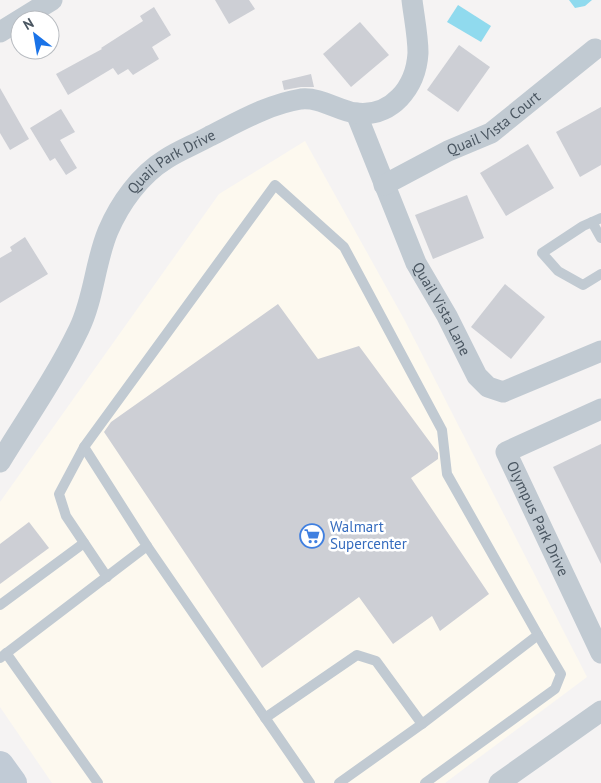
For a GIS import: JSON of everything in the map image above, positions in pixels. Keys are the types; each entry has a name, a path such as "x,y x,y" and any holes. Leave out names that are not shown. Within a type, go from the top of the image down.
{"street":[{"path":"0,32 52,0"},
{"name":"Quail Park Drive","path":"0,462 68,352 84,318 108,232 120,206 136,185 148,172 166,159 269,108 291,101 314,99 356,113 381,111 396,102 407,90 413,76 418,53 412,0"},
{"name":"Quail Vista Court","path":"384,185 448,151 490,133 596,49"},
{"name":"Quail Vista Lane","path":"356,113 416,263 447,316 477,376 488,387 503,392 601,351"},
{"name":"Olympus Park Drive","path":"601,409 506,452 601,653"},
{"path":"499,783 601,711"}],"lane":[{"path":"107,577 66,516 59,494 84,447 275,185 344,246 442,430 447,474 561,674 555,689 425,783"},
{"path":"601,238 596,220 542,253 558,271 583,285 601,274"},
{"path":"84,447 147,546 310,783"},
{"path":"0,605 84,543"},
{"path":"98,783 3,655 147,546"},
{"path":"339,783 422,724 538,635"},
{"path":"265,718 357,655 376,661 422,724"}],"shaded area":[{"path":"305,141 404,319 587,677 445,783 52,783 0,707 0,502 219,194"}],"water":[{"path":"569,0 592,0 585,6 575,8"},
{"path":"458,5 491,26 481,42 447,22"}],"building":[{"path":"215,0 249,0 255,9 229,24"},
{"path":"154,7 171,35 152,47 159,59 133,75 128,69 118,75 113,68 68,95 56,74 102,49 143,21 140,16"},
{"path":"360,22 389,55 351,87 323,54"},
{"path":"459,45 490,67 458,112 427,90"},
{"path":"311,74 314,87 284,90 282,81"},
{"path":"0,88 29,139 10,150 0,133"},
{"path":"601,107 601,165 580,177 556,132"},
{"path":"61,109 75,132 60,140 77,168 66,175 55,158 50,161 30,128"},
{"path":"528,144 554,188 506,216 480,173"},
{"path":"467,195 484,238 433,259 415,215"},
{"path":"25,237 48,274 0,303 0,258 12,251 10,247"},
{"path":"505,284 545,317 511,359 471,327"},
{"name":"Walmart Supercenter","path":"278,304 318,359 359,346 438,453 438,459 411,478 489,594 440,631 432,616 393,644 359,597 262,668 104,432 111,422"},
{"path":"601,444 601,564 553,467"},
{"path":"29,522 49,548 0,584 0,544"}],"place":[{"name":"Walmart Supercenter","path":"312,536"}]}
